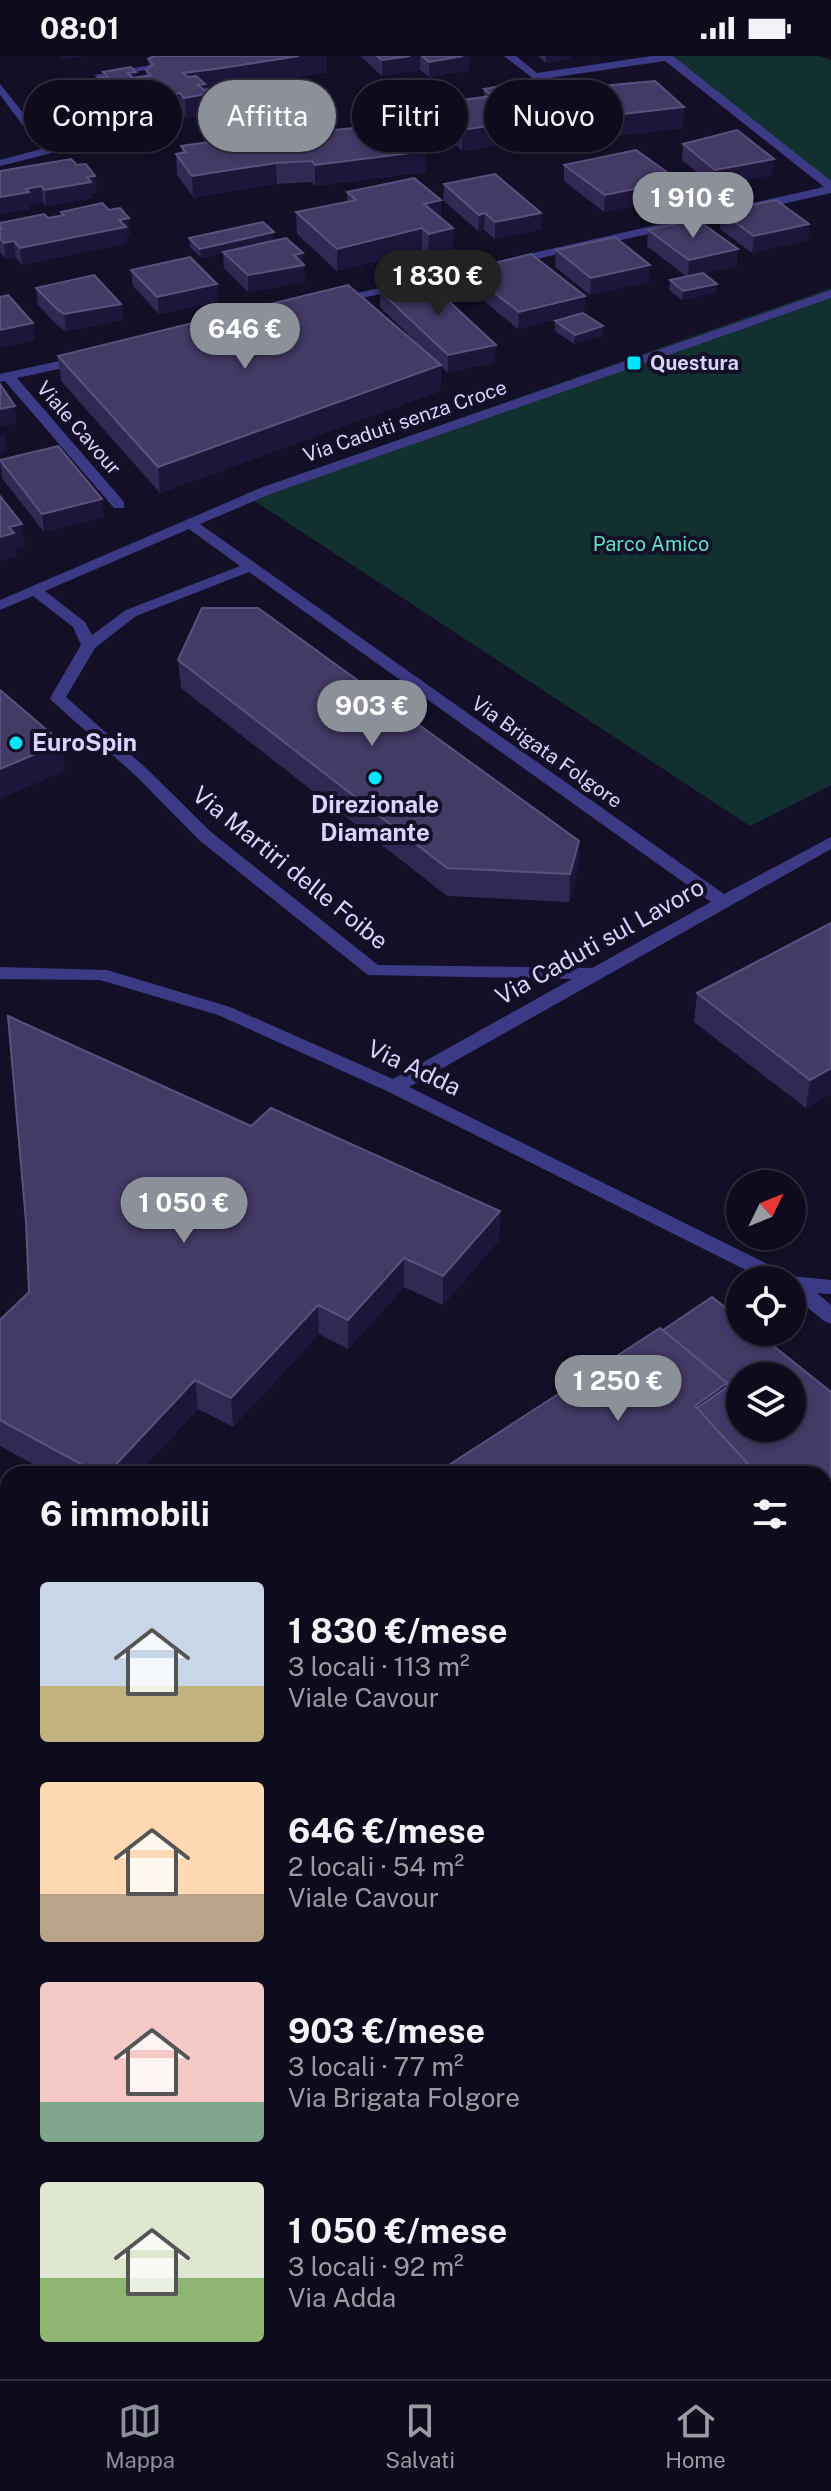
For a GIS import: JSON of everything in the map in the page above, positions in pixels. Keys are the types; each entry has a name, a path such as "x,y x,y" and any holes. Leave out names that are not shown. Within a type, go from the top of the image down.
{"street":[{"path":"99,75 223,56"},
{"path":"509,56 535,77 666,56 831,188"},
{"path":"0,87 48,151 0,163"},
{"path":"316,306 831,188"},
{"name":"Via Caduti senza Croce","path":"0,605 268,490 831,294"},
{"name":"Viale Cavour","path":"100,355 4,377 119,505"},
{"name":"Via Brigata Folgore","path":"192,525 722,901"},
{"name":"Via Martiri delle Foibe","path":"250,567 131,613 89,645 58,698 141,772 205,836 374,971 592,974"},
{"path":"35,591 80,625 89,645"},
{"name":"Via Caduti sul Lavoro","path":"394,1087 831,842"},
{"name":"Via Adda","path":"0,973 101,974 224,1011 394,1087 756,1266"},
{"path":"806,1285 831,1287"},
{"path":"806,1295 831,1316"}],"green space":[{"path":"660,56 819,56 831,60 831,185"},
{"name":"Parco Amico","path":"831,288 831,785 750,826 244,494"}],"building":[{"path":"154,56 299,56 183,73 200,80 198,80 198,95 184,98 182,80 98,78 108,77 103,72 131,67 136,72 128,73 133,78 151,75 146,70 153,64 148,59"},
{"path":"377,56 410,56 382,60"},
{"path":"422,56 463,56 429,62"},
{"path":"655,81 684,107 623,114 623,84"},
{"path":"484,97 484,127 468,129 468,99"},
{"path":"352,128 352,152 418,152 315,165 312,161 276,163 192,176 176,154 186,152 182,146 198,144 198,152 336,152 336,130"},
{"path":"737,130 774,159 715,170 683,144"},
{"path":"636,150 678,180 605,195 564,165"},
{"path":"71,159 77,165 86,164 95,176 87,177 91,182 45,190 41,186 26,189 29,192 0,197 0,171"},
{"path":"495,174 541,213 495,222 485,213 479,215 444,184"},
{"path":"414,178 441,200 424,204 453,228 429,234 422,228 337,249 296,212 356,200 347,192"},
{"path":"776,200 809,224 754,236 721,212"},
{"path":"102,203 109,210 120,208 129,218 119,220 126,227 20,248 14,241 4,243 0,238 0,223 44,214 48,218 64,215 61,212"},
{"path":"696,219 738,249 689,260 648,230"},
{"path":"263,222 274,232 200,249 189,238"},
{"path":"615,237 650,265 591,278 556,250"},
{"path":"286,238 303,253 294,255 304,265 248,275 223,252"},
{"path":"531,254 585,296 519,312 466,270"},
{"path":"190,257 217,284 157,297 131,270"},
{"path":"703,273 717,284 683,291 670,280"},
{"path":"94,275 121,304 64,314 36,288"},
{"path":"427,281 496,345 448,355 380,291"},
{"path":"348,285 441,365 158,467 58,356"},
{"path":"8,295 33,323 0,330 0,297"},
{"path":"583,313 603,326 575,335 555,321"},
{"path":"0,384 15,406 0,409"},
{"path":"58,446 102,499 42,514 0,460"},
{"path":"0,496 22,524 9,527 14,533 0,537"},
{"name":"Direzionale Diamante","path":"202,608 258,608 579,841 570,874 447,868 178,660"},
{"path":"0,690 62,743 0,769"},
{"path":"831,923 831,1068 810,1080 697,993"},
{"path":"8,1016 251,1126 271,1108 500,1211 443,1276 404,1258 348,1320 318,1305 231,1398 195,1380 114,1466 84,1466 0,1420 0,1320 29,1292"},
{"path":"712,1297 726,1308 726,1346 774,1346 794,1362 726,1362 726,1382 663,1330"},
{"path":"660,1328 726,1382 695,1406 750,1466 447,1466"},
{"path":"806,1372 831,1392 831,1466 750,1466 728,1442 806,1442"},
{"path":"726,1388 726,1440 697,1408"}],"place":[{"name":"Questura","path":"634,363"},
{"name":"EuroSpin","path":"16,743"},
{"name":"Direzionale Diamante","path":"375,778"}]}
